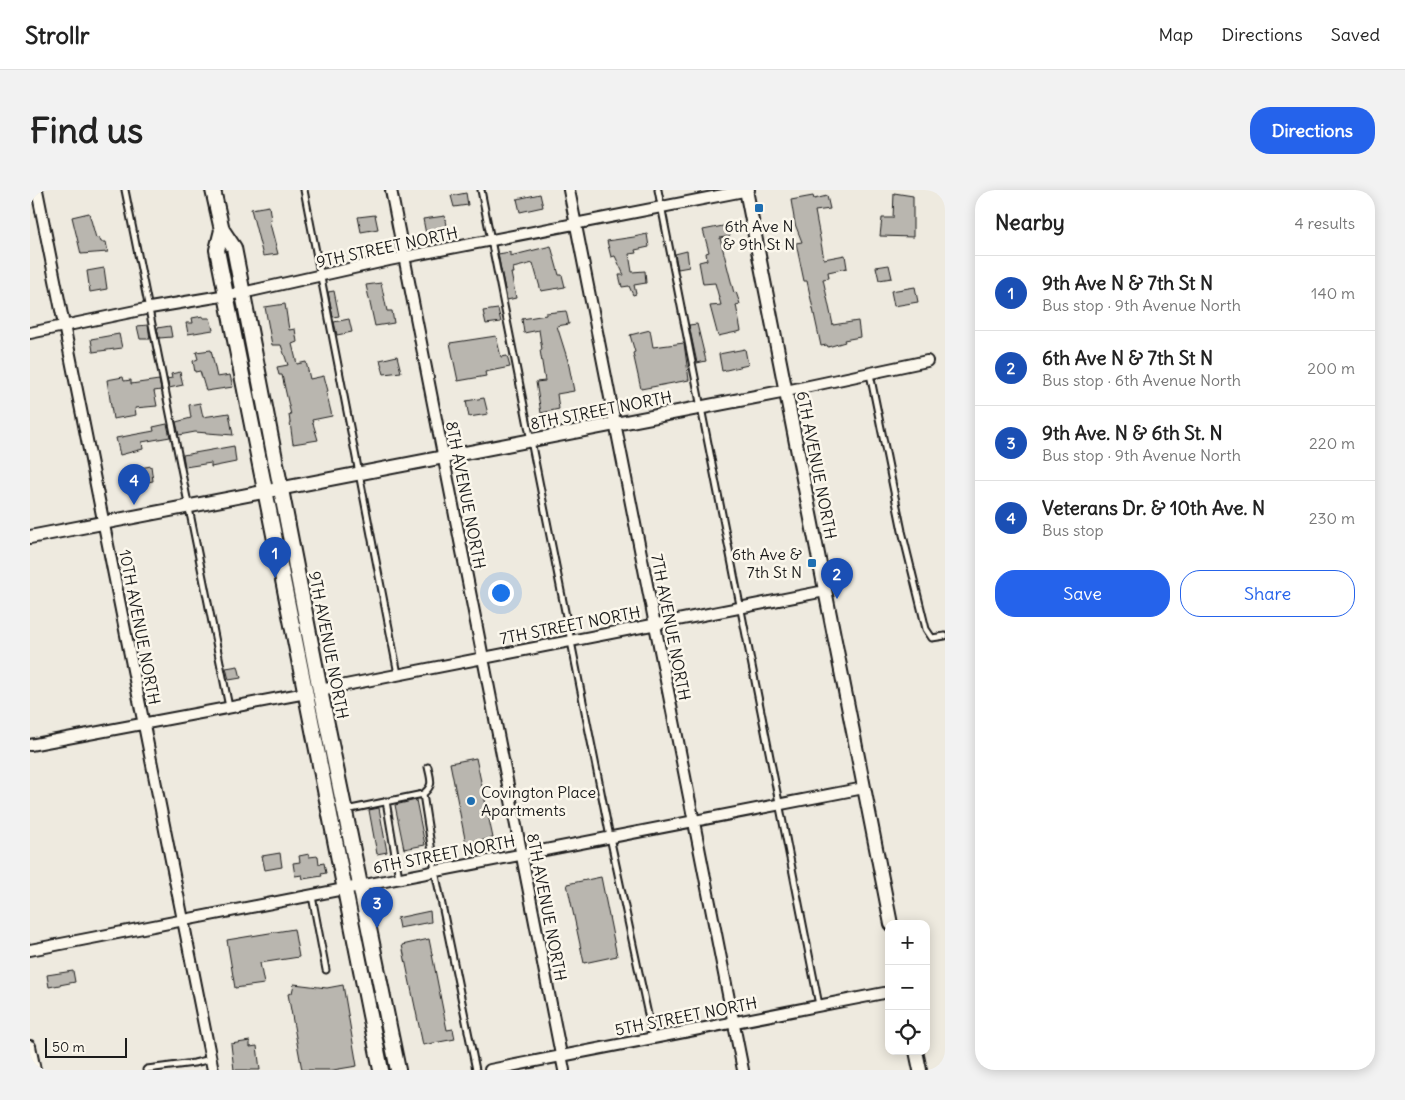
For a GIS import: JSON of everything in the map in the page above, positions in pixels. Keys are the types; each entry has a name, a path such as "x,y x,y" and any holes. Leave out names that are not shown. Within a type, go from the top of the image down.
{"main road":[{"name":"9TH AVENUE NORTH","path":"214,190 222,230 234,248 281,489 344,888 381,1070"},
{"name":"9TH AVENUE NORTH","path":"222,230 218,250 266,492 313,691 344,810 398,1070"}],"street":[{"name":"10TH AVENUE NORTH","path":"37,190 213,1070"},
{"name":"8TH AVENUE NORTH","path":"390,190 564,1070"},
{"name":"7TH AVENUE NORTH","path":"569,190 743,1070"},
{"name":"9TH STREET NORTH","path":"30,333 747,190"},
{"name":"6TH AVENUE NORTH","path":"747,190 890,920"},
{"name":"8TH STREET NORTH","path":"30,537 615,424 927,361"},
{"name":"7TH STREET NORTH","path":"30,745 825,591"},
{"name":"6TH STREET NORTH","path":"30,950 864,788"},
{"name":"5TH STREET NORTH","path":"490,1070 885,993"},
{"path":"30,1046 34,1070"},
{"path":"917,1055 920,1070"}],"lane":[{"path":"126,190 229,707"},
{"path":"304,190 398,674"},
{"path":"481,190 610,837 653,1038"},
{"path":"658,190 820,1006"},
{"path":"870,373 902,531 926,630 932,638 945,636"},
{"path":"344,810 423,794 431,783 428,768"},
{"path":"423,794 434,872 476,1070"},
{"path":"386,800 400,878"},
{"path":"312,895 326,970"},
{"path":"146,1070 211,1059"}],"building":[{"path":"466,193 468,205 454,207 451,196"},
{"path":"894,193 913,196 913,237 880,236 882,218 893,218"},
{"path":"540,194 543,207 520,212 517,199"},
{"path":"813,196 814,199 827,196 830,209 815,211 824,259 845,255 847,268 828,272 829,278 823,279 833,325 858,321 860,337 844,340 845,342 828,347 827,345 821,346 807,281 804,281 796,243 802,242 795,224 791,200"},
{"path":"269,206 271,220 269,220 278,254 263,256 251,209"},
{"path":"89,213 96,238 99,237 101,242 106,242 108,252 81,254 72,217"},
{"path":"375,215 378,229 361,232 358,217"},
{"path":"445,216 448,230 426,234 423,219"},
{"path":"728,225 730,236 720,238 734,293 736,292 740,304 736,305 741,331 718,336 710,306 721,305 715,283 703,284 699,262 707,260 706,253 709,252 703,230"},
{"path":"647,234 649,247 635,250 636,253 629,254 632,272 645,271 646,283 634,285 636,294 633,295 629,286 622,287 619,275 624,275 615,256 611,257 607,241"},
{"path":"551,246 559,275 562,275 565,287 541,291 533,263 513,268 514,273 511,273 516,298 507,300 498,254 510,252 510,256"},
{"path":"687,251 689,267 678,269 675,254"},
{"path":"889,265 892,278 879,280 876,267"},
{"path":"104,268 107,289 90,292 87,271"},
{"path":"381,283 387,311 392,311 394,323 375,326 366,285"},
{"path":"915,287 918,302 894,306 891,291"},
{"path":"334,291 339,316 333,317 328,292"},
{"path":"285,304 289,330 295,329 297,342 292,344 297,364 306,362 310,379 324,376 332,416 312,420 318,440 293,444 289,415 291,415 282,375 279,375 277,367 288,365 281,345 272,345 265,307"},
{"path":"498,309 501,322 486,324 483,311"},
{"path":"566,311 569,324 557,326 568,361 574,391 557,394 559,409 541,413 536,382 545,381 539,330 524,333 522,319 546,315 546,313"},
{"path":"203,316 203,318 210,318 213,330 188,334 186,323 193,323 192,318"},
{"path":"349,319 352,332 337,335 334,322"},
{"path":"697,324 706,361 697,363 689,325"},
{"path":"148,325 150,339 140,339 137,326"},
{"path":"170,326 172,337 159,338 157,328"},
{"path":"650,330 653,347 684,343 689,380 641,389 633,353 635,352 630,335"},
{"path":"119,334 122,348 93,352 91,339"},
{"path":"496,336 501,357 507,356 510,367 485,372 486,376 458,381 450,343"},
{"path":"745,349 748,365 722,371 719,354"},
{"path":"211,350 217,377 230,375 233,387 206,391 200,371 195,372 193,361 198,359 196,352"},
{"path":"397,356 401,372 384,374 380,360"},
{"path":"180,372 183,385 169,388 167,379 172,378 171,374"},
{"path":"123,377 124,381 131,380 131,384 159,380 161,390 154,391 157,406 135,408 136,415 113,419 107,380"},
{"path":"484,398 488,414 469,417 466,401"},
{"path":"200,403 203,417 229,413 233,435 195,432 179,435 176,422 191,418 189,405"},
{"path":"167,424 170,437 142,442 143,449 120,455 116,438 154,431 153,427"},
{"path":"234,446 236,462 211,467 211,463 185,467 183,455"},
{"path":"151,466 153,481 126,486 123,471"},
{"path":"238,666 241,678 229,680 226,668"},
{"name":"Covington Place Apartments","path":"476,758 493,838 466,844 450,763"},
{"path":"416,800 425,845 404,849 395,805"},
{"path":"379,808 387,852 377,854 369,810"},
{"path":"280,853 282,867 265,870 262,856"},
{"path":"309,854 309,857 318,856 319,864 324,863 326,873 321,874 322,876 303,879 302,875 295,876 293,863 300,862 299,856"},
{"path":"601,877 617,956 584,963 567,884"},
{"path":"430,911 431,922 399,928 397,918"},
{"path":"294,929 299,957 260,963 264,984 235,988 227,940"},
{"path":"429,939 447,1030 453,1029 455,1039 423,1045 402,945"},
{"path":"73,971 75,982 49,987 47,975"},
{"path":"294,984 327,988 343,985 357,1066 333,1070 302,1070 288,994 292,993"},
{"path":"250,1041 250,1047 257,1046 260,1070 234,1070 231,1044"}],"place":[{"name":"6th Ave N & 9th St N","path":"759,208"},
{"name":"Veterans Dr. & 10th Ave. N","path":"134,505"},
{"name":"6th Ave & 7th St N","path":"812,563"},
{"name":"9th Ave N & 7th St N","path":"275,578"},
{"name":"6th Ave N & 7th St N","path":"837,599"},
{"name":"Covington Place Apartments","path":"471,801"},
{"name":"9th Ave. N & 6th St. N","path":"377,928"}]}
